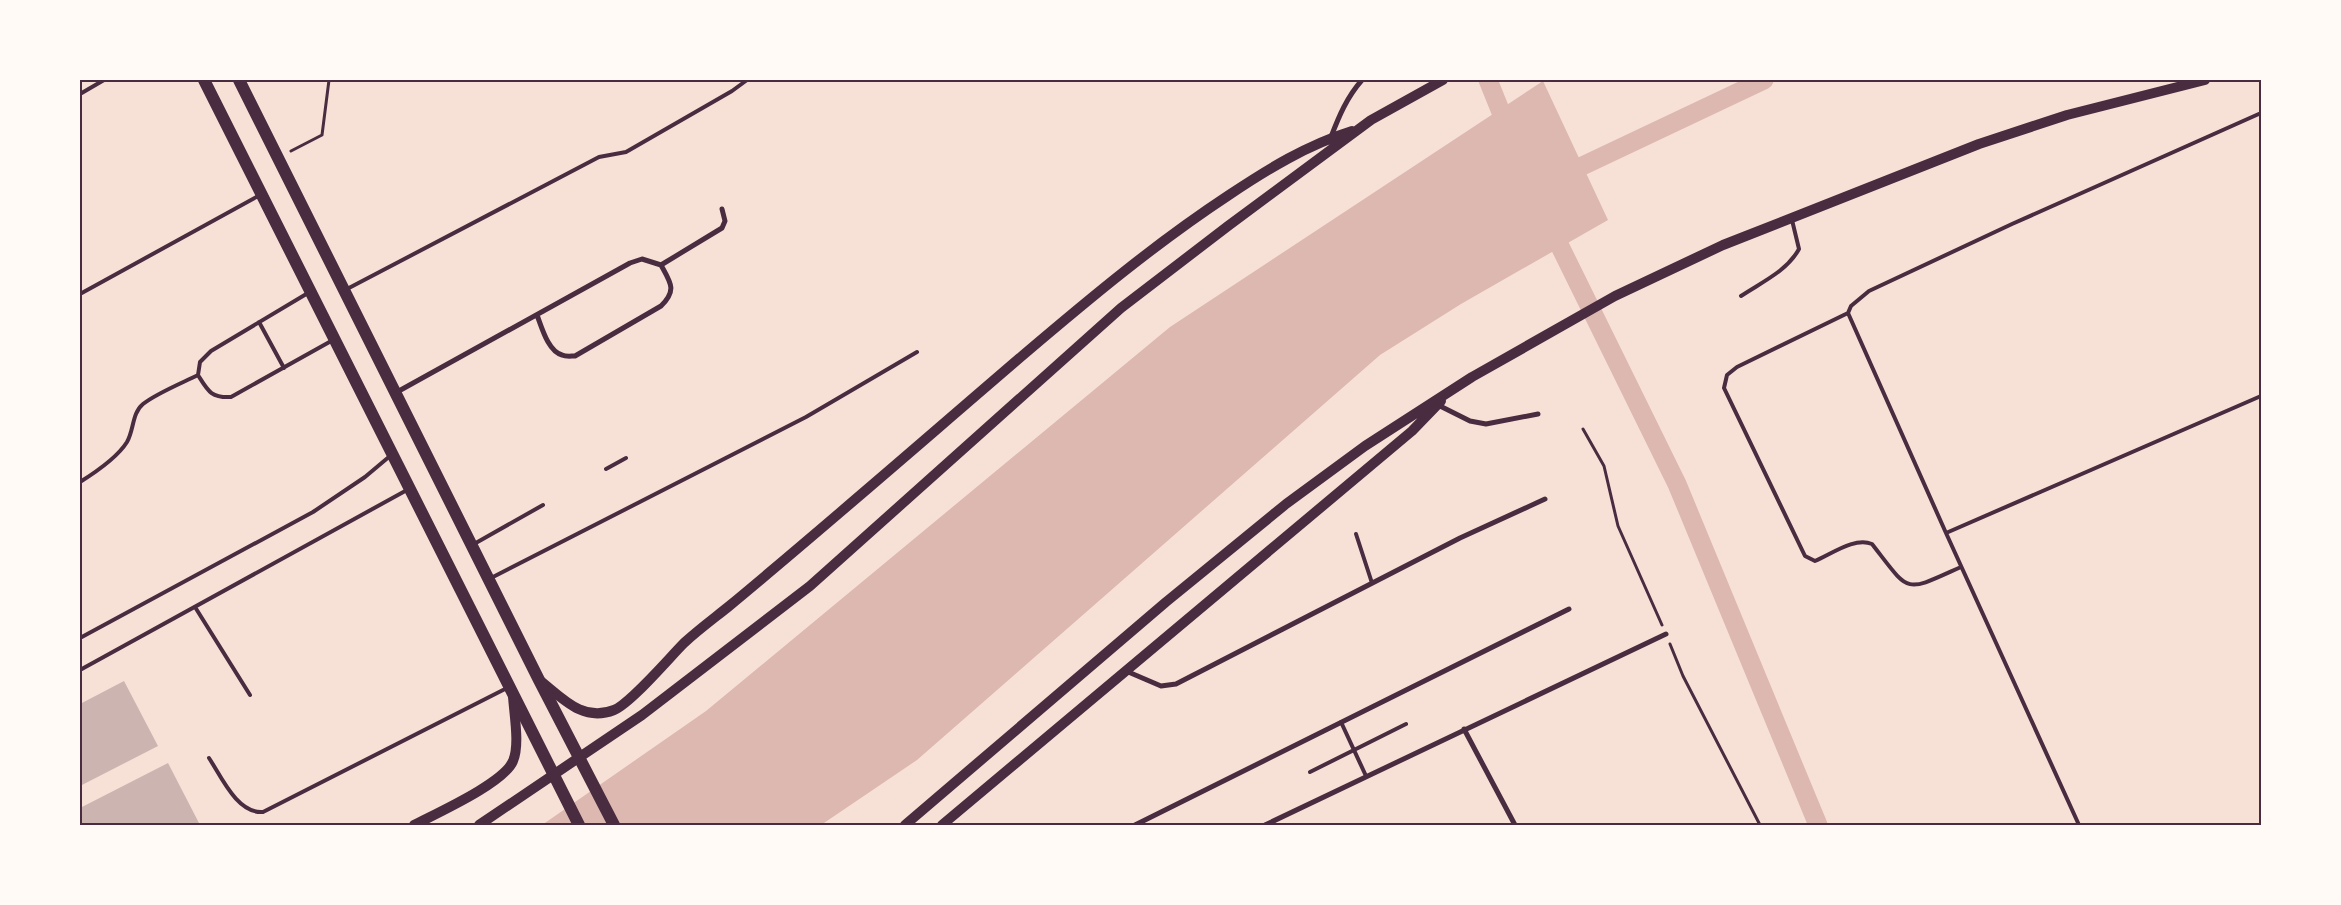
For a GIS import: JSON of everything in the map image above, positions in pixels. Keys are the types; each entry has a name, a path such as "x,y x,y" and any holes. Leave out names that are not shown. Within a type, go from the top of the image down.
{"main road":[{"path":"204,80 538,747 579,825"},
{"path":"239,80 539,680 614,825"},
{"path":"479,825 642,715 810,586 1121,308 1371,120 1443,80"},
{"path":"905,825 1166,602 1286,504 1365,446 1454,388 1615,296 1723,245 1979,144 2067,115 2205,80"},
{"path":"539,680 574,708 586,713 600,714 617,709 631,698 687,640 820,530 1108,283 1175,232 1244,185 1301,151 1331,137 1362,128"},
{"path":"942,825 1412,431 1454,388"},
{"path":"414,825 491,784 506,772 513,761 515,747 511,691"}],"street":[{"path":"1331,137 1348,97 1362,80"},
{"path":"661,265 722,228 725,221 722,209"},
{"path":"396,393 630,263 642,259 661,265 671,284 669,298 661,306 575,356 562,356 555,350 545,336 537,315"},
{"path":"1438,405 1470,421 1486,424 1538,414"},
{"path":"1126,671 1161,686 1176,684 1460,538 1545,500"},
{"path":"1135,825 1569,609"},
{"path":"1265,825 1666,634"},
{"path":"1464,729 1515,825"}],"lane":[{"path":"80,94 104,80"},
{"path":"345,290 599,157 626,152 732,91 747,80"},
{"path":"1961,567 1921,585 1911,586 1902,582 1872,544 1865,542 1855,543 1815,561 1805,556 1724,388 1727,375 1737,367 1848,313 1851,306 1869,291 2012,224 2261,113"},
{"path":"80,294 261,194"},
{"path":"1742,296 1780,271 1794,259 1799,249 1791,218"},
{"path":"310,292 211,351 200,362 198,375 209,391 219,398 231,397 334,340"},
{"path":"1848,313 2079,825"},
{"path":"259,322 284,368"},
{"path":"489,579 806,417 917,352"},
{"path":"80,482 95,472 126,444 132,432 135,416 144,404 198,375"},
{"path":"1946,533 2261,396"},
{"path":"80,638 313,512 365,477 392,455"},
{"path":"606,469 626,458"},
{"path":"80,670 409,489"},
{"path":"472,545 543,505"},
{"path":"1356,534 1372,583"},
{"path":"195,607 250,695"},
{"path":"210,758 232,794 254,813 263,812 511,691"},
{"path":"1341,722 1366,776"},
{"path":"1310,772 1406,724"}],"path":[{"path":"279,157 322,135 330,80"}],"shaded area":[{"path":"1543,81 1608,220 1461,304 1380,355 917,760 821,825 542,825 706,711 1170,327"}],"building":[{"path":"124,681 158,746 80,786 80,704"},
{"path":"168,763 200,825 80,825 80,808"}],"waterway":[{"path":"1488,80 1509,132"},
{"path":"1559,177 1764,80"},
{"path":"1549,224 1677,484 1818,825"}]}
